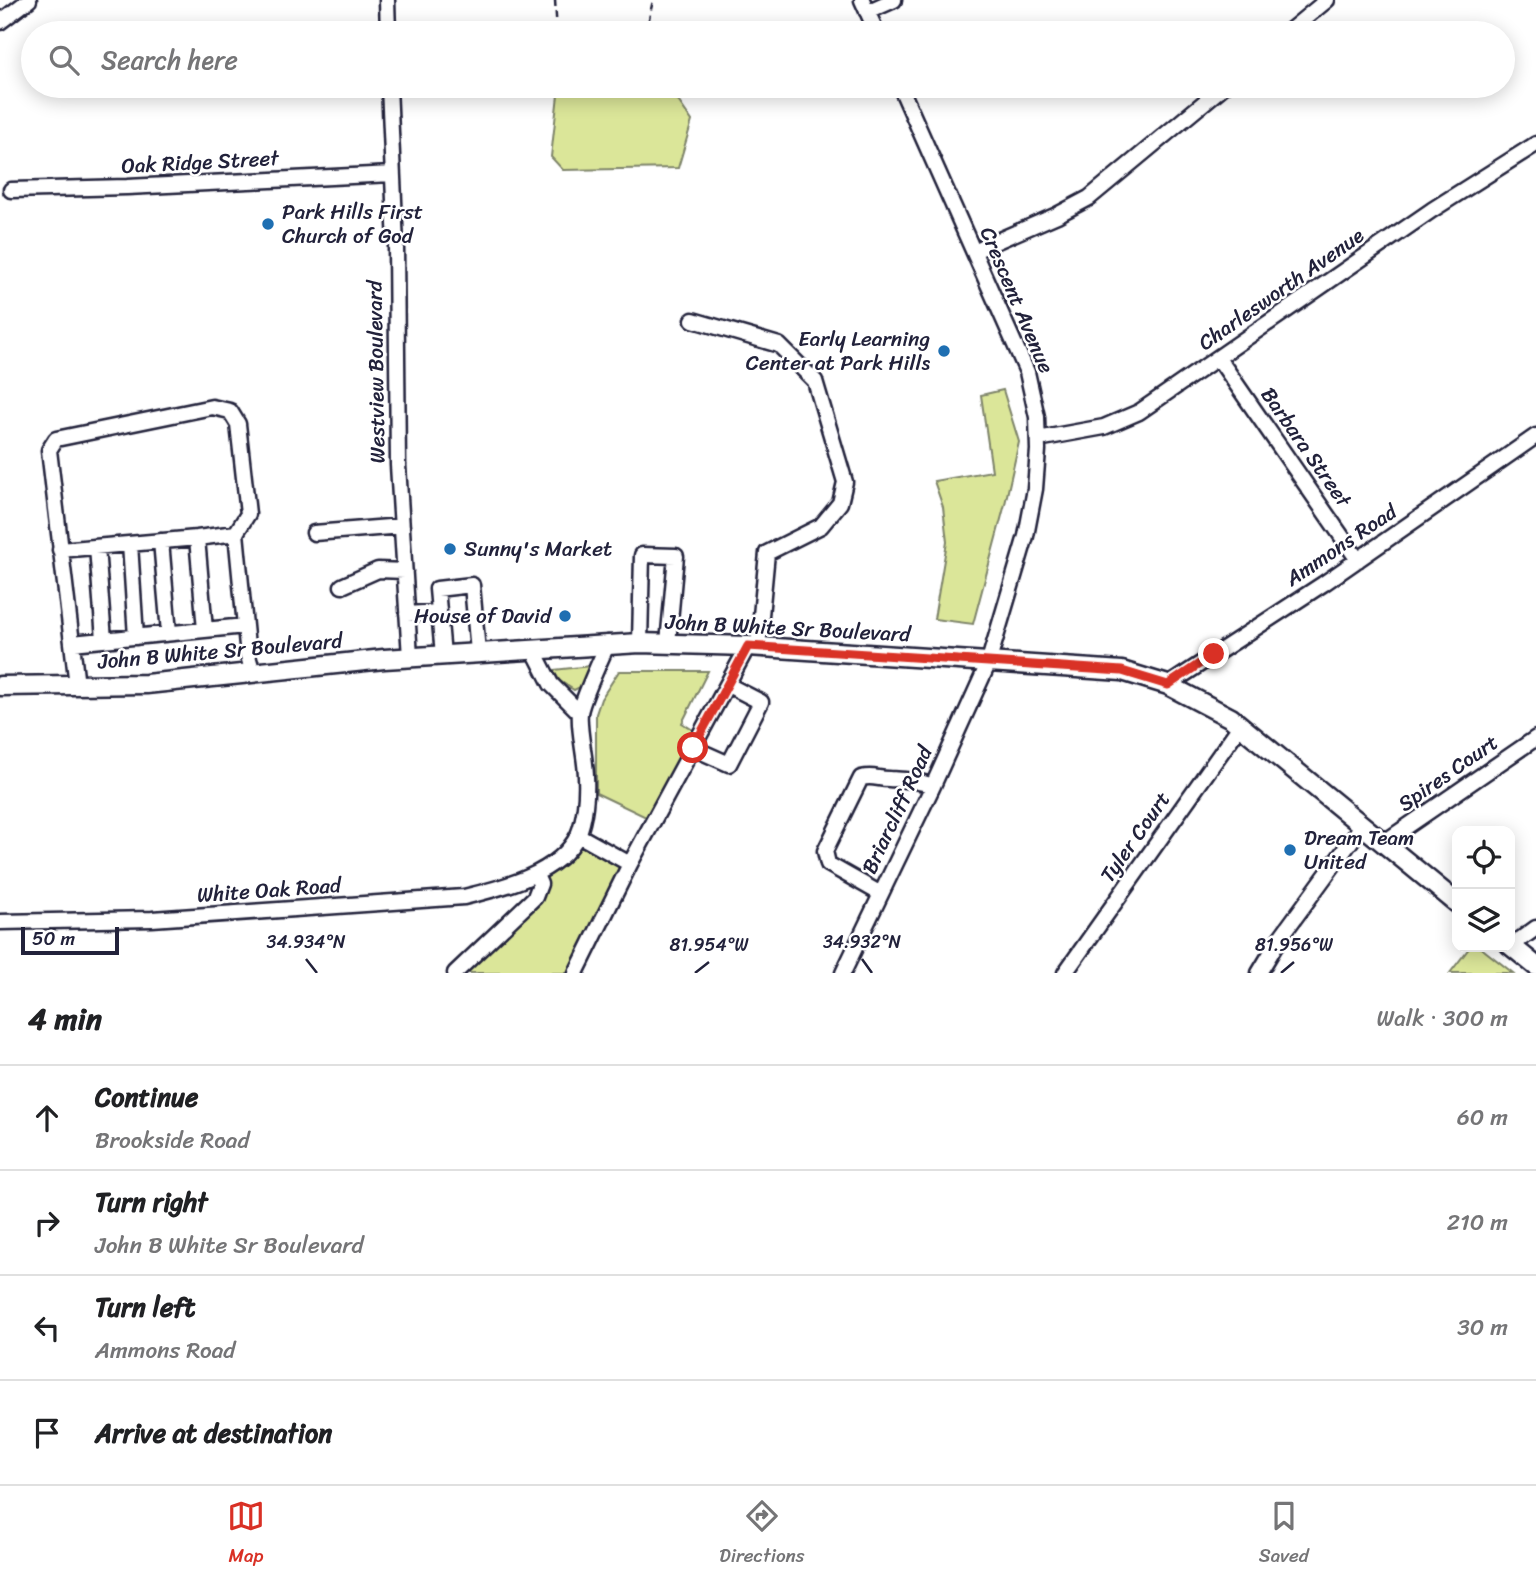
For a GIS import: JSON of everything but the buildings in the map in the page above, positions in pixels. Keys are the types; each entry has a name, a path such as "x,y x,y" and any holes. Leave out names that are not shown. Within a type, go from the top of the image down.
{"main road":[{"name":"John B White Sr Boulevard","path":"0,686 146,684 410,657 608,643 753,646 1122,671 1168,685 1231,718 1452,899"},
{"path":"1515,949 1536,966"}],"street":[{"path":"0,22 29,0"},
{"path":"387,0 388,21"},
{"path":"864,6 894,0"},
{"path":"1302,21 1327,0"},
{"name":"Westview Boulevard","path":"389,98 396,246 398,464 410,657"},
{"name":"Crescent Avenue","path":"905,98 1027,372 1033,394 1038,439 1030,521 988,664"},
{"path":"974,251 1089,198 1210,98"},
{"name":"Charlesworth Avenue","path":"1038,439 1116,423 1139,412 1432,210 1536,144"},
{"name":"Oak Ridge Street","path":"11,190 392,174"},
{"path":"576,973 630,864 728,685 753,646 767,553 821,526 840,503 845,482 815,381 779,345 693,320"},
{"name":"Barbara Street","path":"1219,359 1358,560"},
{"path":"77,686 49,450 56,439 212,407 230,411 238,424 248,514 236,533 248,656 253,673"},
{"name":"Ammons Road","path":"1168,685 1358,560 1536,436"},
{"path":"314,533 402,526"},
{"path":"60,550 236,533"},
{"path":"197,538 205,630"},
{"path":"161,541 169,634"},
{"path":"130,544 136,637"},
{"path":"97,547 104,640"},
{"path":"640,643 642,555 676,556 668,643"},
{"path":"342,586 378,570 405,572"},
{"path":"443,655 437,589 472,585 478,652"},
{"path":"407,614 439,612"},
{"path":"72,643 245,626"},
{"path":"455,973 535,897 540,884 536,875 564,852 578,835 586,778 580,713 608,643"},
{"path":"533,649 551,684 580,713"},
{"name":"Briarcliff Road","path":"844,973 988,664"},
{"path":"693,748 729,764 761,702 728,685"},
{"name":"Tyler Court","path":"1065,973 1240,726"},
{"name":"Spires Court","path":"1383,844 1536,737"},
{"path":"881,894 828,864 825,851 861,778 872,775 888,779 908,778 933,786"},
{"path":"1259,973 1287,929 1362,826"},
{"path":"578,835 630,864"},
{"name":"White Oak Road","path":"0,922 152,919 464,897 536,875"},
{"path":"1515,942 1536,928"}],"path":[{"path":"555,0 556,21"},
{"path":"649,21 653,0"}],"green space":[{"path":"558,98 676,98 692,121 678,168 563,170 551,157"},
{"path":"1003,390 1019,442 973,624 934,619 947,542 943,507 934,481 992,471 981,395"},
{"path":"591,666 580,687 574,690 560,681 553,670"},
{"path":"619,671 708,671 682,723 693,730 648,818 596,793 596,714 601,699"},
{"path":"578,835 630,864 574,973 452,973 535,897 536,875"},
{"path":"1466,952 1486,952 1513,973 1450,973"}],"place":[{"name":"Park Hills First Church of God","path":"268,224"},
{"name":"Early Learning Center at Park Hills","path":"944,351"},
{"name":"Sunny's Market","path":"450,549"},
{"name":"House of David","path":"565,616"},
{"name":"Dream Team United","path":"1290,850"}],"route":[{"path":"693,748 748,646 1122,671 1168,685 1214,654"}]}
